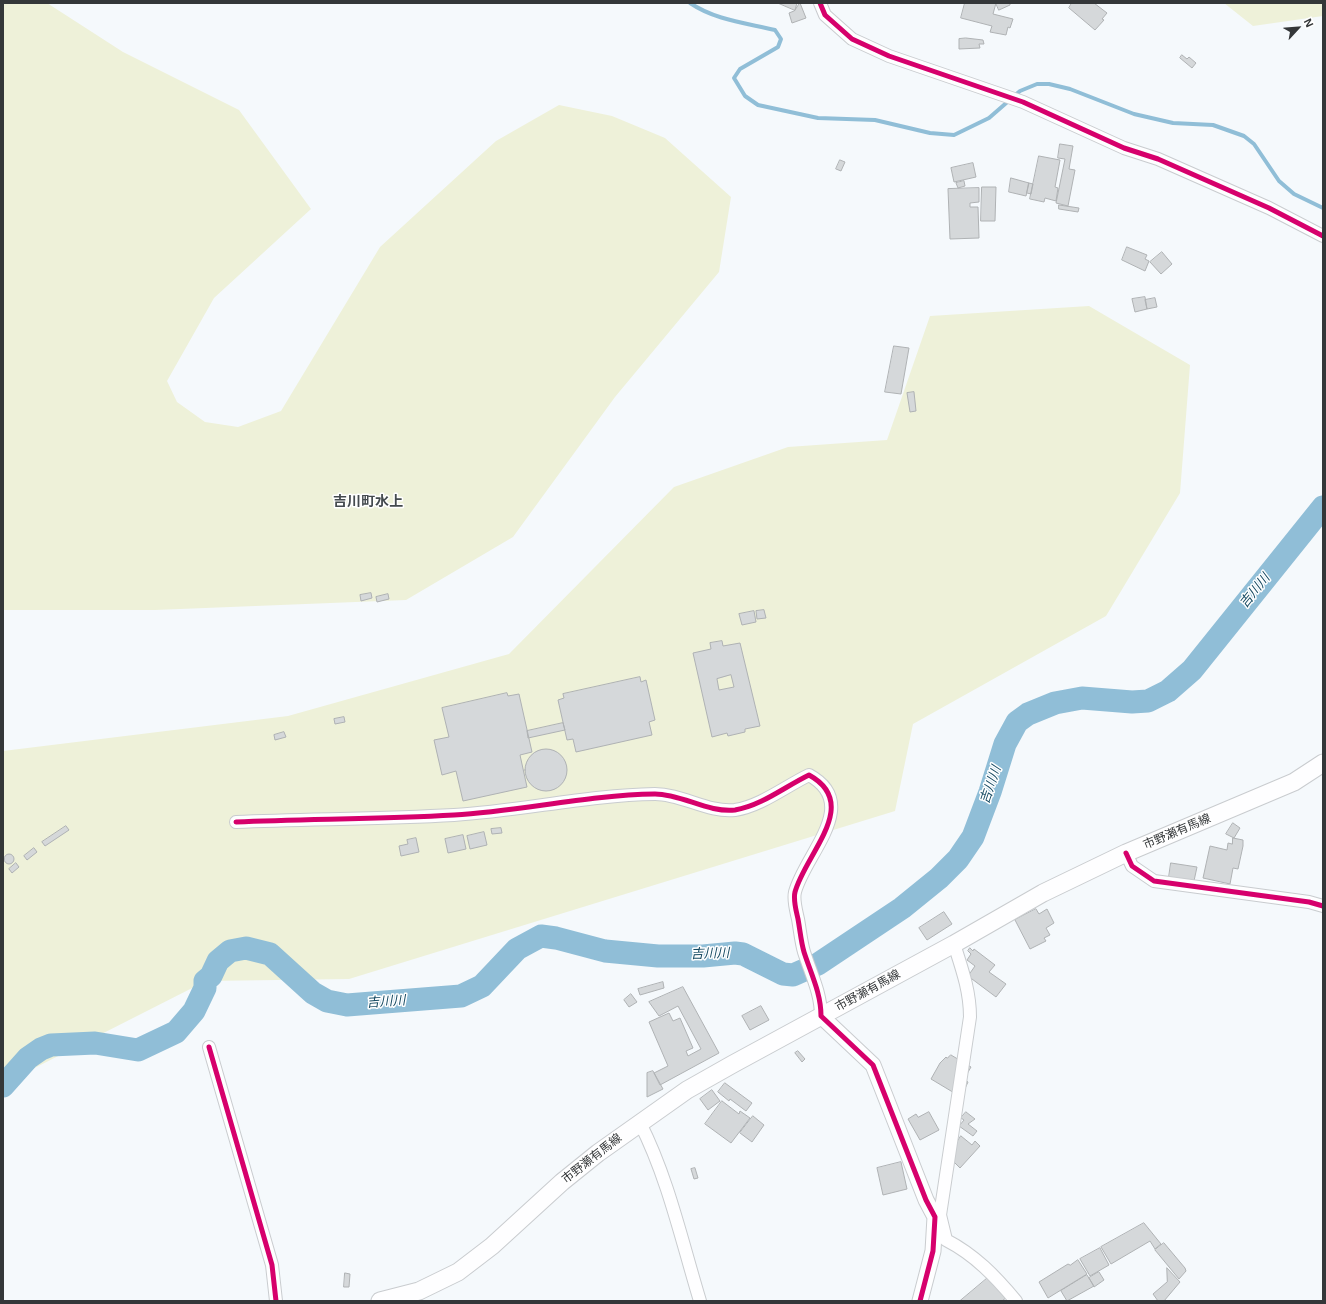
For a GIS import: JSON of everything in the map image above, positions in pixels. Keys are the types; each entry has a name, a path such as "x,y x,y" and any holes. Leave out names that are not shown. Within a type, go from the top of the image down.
{"main road":[{"name":"市野瀬有馬線","path":"380,1301 419,1291 458,1272 492,1246 562,1182 640,1123 687,1090 821,1008 954,944 1043,893 1126,853 1294,782 1323,763"}],"street":[{"path":"820,3 825,15 852,39 889,56 1023,102 1124,148 1158,159 1262,205 1323,236"},
{"path":"236,822 454,815 596,798 657,794 716,808 735,810 759,802 809,775 821,782 829,796 832,810 829,825 807,863 795,892 795,901 803,950 821,1008 873,1065 926,1200 937,1216 946,1240 965,1250 981,1262 1016,1301"},
{"path":"1126,853 1132,866 1154,881 1309,902 1323,906"},
{"path":"920,1301 933,1251 937,1216 970,1017 970,998 954,944"},
{"path":"209,1047 272,1265 276,1301"},
{"path":"640,1123 649,1141 664,1182 700,1301"}],"green space":[{"path":"3,3 47,3 123,52 239,110 311,209 214,298 167,381 177,402 205,422 238,427 281,411 380,247 496,141 559,105 612,116 665,138 731,197 719,272 615,397 513,537 406,600 155,610 3,610"},
{"path":"1224,3 1323,3 1323,16 1253,26"},
{"path":"1089,306 1190,365 1180,493 1106,616 913,724 895,811 349,979 206,981 3,1084 3,751 288,716 509,654 674,487 788,447 887,440 930,316"}],"building":[{"path":"778,3 797,3 795,10"},
{"path":"800,3 806,18 792,23 789,13 794,11"},
{"path":"965,3 996,3 993,14 1013,19 1010,28 1008,27 1006,35 990,32 992,26 961,18"},
{"path":"996,3 1010,3 1010,5 999,10"},
{"path":"1072,3 1094,3 1107,13 1102,19 1104,20 1095,30 1069,8"},
{"path":"966,38 983,40 984,44 979,44 980,48 959,49 959,39"},
{"path":"1182,55 1187,59 1189,57 1196,63 1192,68 1180,58"},
{"path":"1060,144 1073,146 1069,169 1075,170 1068,206 1056,203 1065,159 1058,158"},
{"path":"1039,156 1060,160 1055,187 1058,188 1056,201 1045,198 1044,202 1030,199"},
{"path":"840,160 845,162 841,171 836,169"},
{"path":"973,163 976,177 954,182 951,168"},
{"path":"1011,178 1029,183 1026,196 1009,192"},
{"path":"964,181 965,186 958,188 956,183"},
{"path":"1029,183 1033,184 1031,194 1027,193"},
{"path":"982,187 996,187 995,221 981,221"},
{"path":"979,188 979,202 970,203 970,207 978,207 979,238 950,239 948,189"},
{"path":"1059,205 1079,208 1078,212 1059,209"},
{"path":"1127,247 1147,255 1145,259 1149,261 1145,271 1122,260"},
{"path":"1162,252 1172,264 1161,274 1150,262"},
{"path":"1145,297 1147,309 1135,312 1132,299"},
{"path":"1155,298 1157,307 1147,309 1145,300"},
{"path":"894,346 909,348 901,394 885,392"},
{"path":"914,392 916,411 910,412 907,393"},
{"path":"371,593 372,598 361,601 360,595"},
{"path":"388,594 389,599 377,602 376,597"},
{"path":"764,610 766,618 757,619 756,611"},
{"path":"754,611 756,622 742,625 739,614"},
{"path":"722,641 723,646 740,643 760,726 745,729 745,732 728,736 727,733 712,737 693,653 711,649 710,643","holes":["731,675 734,687 719,690 717,679"]},
{"path":"640,677 641,682 646,680 655,720 649,722 652,735 576,752 573,739 567,740 558,700 564,698 563,694"},
{"path":"507,693 508,696 519,694 532,752 520,755 527,787 463,801 456,771 442,775 434,740 449,737 442,708"},
{"path":"344,717 345,722 335,724 334,719"},
{"path":"563,723 565,730 528,738 527,731"},
{"path":"284,732 286,737 275,740 274,735"},
{"path":"542,749 550,749 558,752 564,758 567,770 564,782 558,788 550,791 542,791 534,788 528,782 525,774 525,766 528,758 534,752"},
{"path":"1233,823 1240,828 1234,838 1226,834"},
{"path":"66,826 69,830 45,846 42,842"},
{"path":"501,828 502,833 492,834 491,829"},
{"path":"484,832 487,845 470,849 467,836"},
{"path":"463,835 466,849 448,853 445,839"},
{"path":"416,838 419,852 401,856 399,846 408,844 407,840"},
{"path":"1233,838 1243,840 1243,846 1238,869 1233,868 1230,884 1203,878 1210,846 1227,850 1228,843 1232,844"},
{"path":"34,848 37,852 27,860 24,856"},
{"path":"7,854 11,854 13,855 13,863 7,864 4,861 4,857"},
{"path":"16,863 19,867 12,873 9,869"},
{"path":"1171,863 1197,867 1194,881 1169,877"},
{"path":"1036,909 1039,914 1047,909 1054,923 1046,928 1050,935 1044,938 1046,941 1030,949 1015,920"},
{"path":"944,912 952,924 927,940 919,928"},
{"path":"970,948 973,951 974,949 995,965 989,972 1006,984 996,997 968,976 975,966 967,960 971,954 968,951"},
{"path":"663,982 664,988 640,995 638,989"},
{"path":"683,987 719,1053 660,1085 654,1073 668,1066 649,1022 669,1013 673,1021 680,1018 693,1048 686,1051 688,1056 701,1049 678,1006 659,1016 649,1002"},
{"path":"631,994 637,1002 629,1007 624,1000"},
{"path":"761,1006 769,1020 750,1030 742,1016"},
{"path":"798,1051 805,1059 802,1062 795,1053"},
{"path":"951,1055 971,1067 964,1079 968,1082 961,1097 931,1079 940,1063 946,1057 947,1058"},
{"path":"653,1071 663,1089 647,1097 647,1073"},
{"path":"725,1083 752,1103 746,1111 730,1099 729,1101 718,1092"},
{"path":"712,1090 720,1101 708,1110 700,1099"},
{"path":"722,1101 739,1114 740,1111 750,1118 731,1143 705,1124"},
{"path":"929,1112 939,1130 920,1140 908,1119 916,1114 918,1117"},
{"path":"966,1112 975,1119 968,1124 977,1131 973,1136 959,1126 964,1120 961,1118"},
{"path":"753,1116 764,1125 752,1142 740,1133"},
{"path":"961,1136 972,1145 975,1141 980,1146 960,1168 952,1160 954,1147"},
{"path":"901,1162 907,1189 883,1195 877,1168"},
{"path":"695,1168 698,1178 694,1179 691,1169"},
{"path":"1144,1223 1161,1244 1155,1249 1150,1241 1111,1264 1101,1247"},
{"path":"1164,1243 1185,1268 1186,1271 1179,1279 1155,1250"},
{"path":"1100,1248 1109,1265 1090,1276 1080,1259"},
{"path":"1078,1260 1087,1274 1048,1298 1039,1282 1068,1264 1070,1265"},
{"path":"1167,1268 1180,1282 1164,1301 1158,1301 1153,1294 1167,1282"},
{"path":"1099,1272 1104,1280 1094,1287 1089,1278"},
{"path":"345,1273 350,1274 349,1287 344,1287"},
{"path":"1087,1275 1094,1286 1067,1301 1061,1291"},
{"path":"990,1276 1007,1297 1002,1301 960,1301"}],"waterway":[{"path":"690,3 700,9 720,17 775,30 781,39 778,47 740,69 734,78 745,96 758,105 818,118 875,120 930,133 954,135 989,118 1020,91 1037,84 1049,84 1070,89 1134,114 1173,123 1213,125 1244,136 1254,144 1279,181 1294,194 1323,208"},
{"name":"吉川川","path":"3,1086 28,1058 41,1049 51,1045 95,1043 138,1050 176,1032 194,1011 205,988 205,981 211,976 218,961 230,951 246,948 270,954 313,993 327,1001 347,1005 461,996 482,986 517,949 541,936 556,938 605,951 658,956 743,954 783,974 793,975 818,964 902,908 939,878 958,859 973,837 990,792 1005,744 1017,722 1028,714 1055,703 1082,698 1132,702 1148,701 1168,691 1192,670 1323,507"}],"cycle path":[{"path":"820,3 825,15 852,39 889,56 1023,102 1124,148 1158,159 1269,208 1323,236"},
{"path":"236,822 454,815 605,797 655,794 675,797 715,809 735,810 745,808 764,800 809,775 824,787 831,800 830,815 826,830 801,877 795,892 794,898 802,944 817,991 821,1008 821,1016 873,1065 926,1200 935,1217 933,1251 920,1301"},
{"path":"1126,853 1132,866 1154,881 1309,902 1323,906"},
{"path":"209,1047 272,1265 276,1301"}],"district":[{"name":"吉川町水上","path":"368,502"}]}
